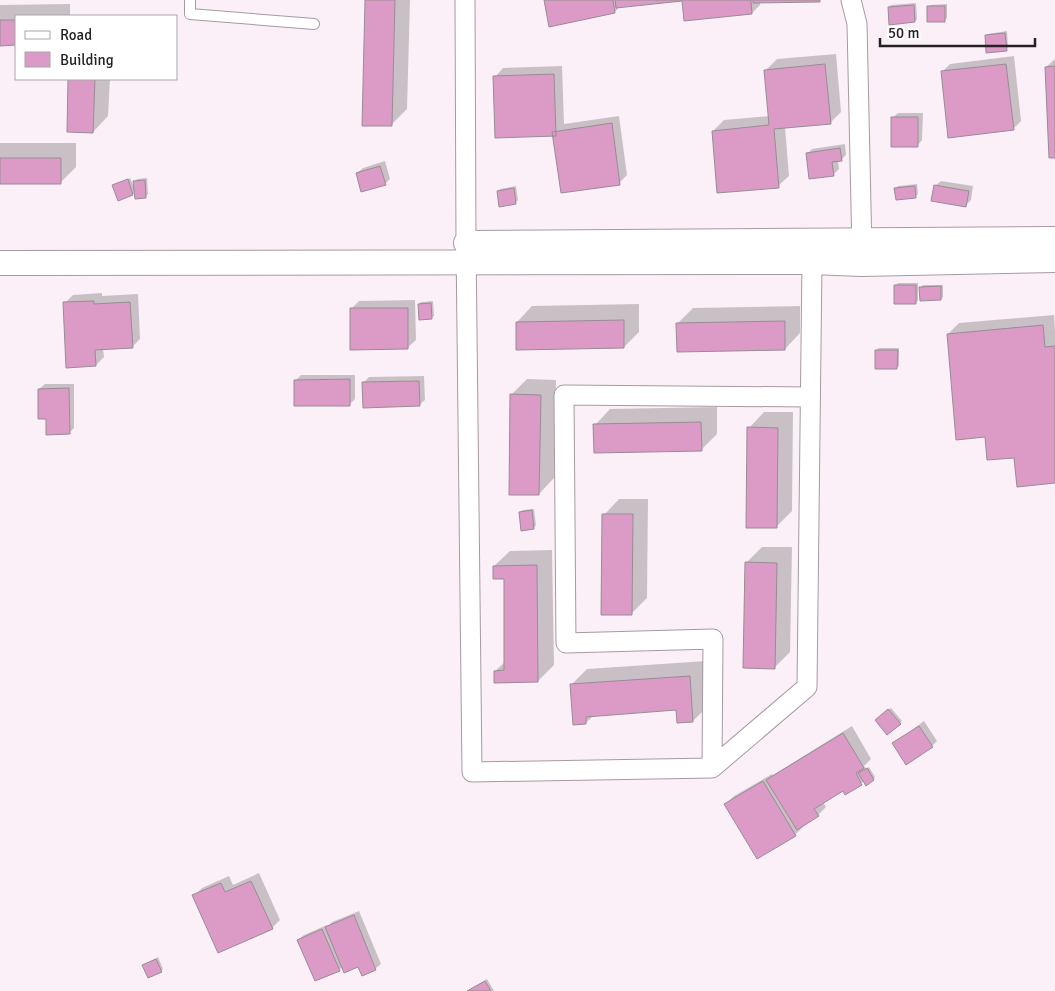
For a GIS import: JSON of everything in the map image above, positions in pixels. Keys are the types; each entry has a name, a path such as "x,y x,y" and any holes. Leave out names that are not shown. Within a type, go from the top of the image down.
{"street":[{"path":"465,0 472,772 712,768 807,687 812,262"},
{"path":"851,0 857,24 861,264"},
{"path":"0,262 466,253 862,240 1055,239"},
{"path":"466,253 861,264 1055,260"},
{"path":"712,768 713,639 566,643 564,395 810,397"}],"lane":[{"path":"190,0 190,14 314,24"}],"building":[{"path":"365,0 395,0 392,126 362,126"},
{"path":"544,0 613,0 615,13 549,27"},
{"path":"615,0 751,0 752,14 684,21 682,1 616,8"},
{"path":"753,0 820,0 820,2 753,3"},
{"path":"914,5 915,22 889,25 888,7"},
{"path":"927,6 945,6 945,22 927,22"},
{"path":"0,20 15,20 15,45 0,46"},
{"path":"1005,33 1007,51 986,53 985,35"},
{"path":"825,64 831,124 774,129 779,188 717,193 712,131 769,125 764,70"},
{"path":"1006,64 1014,130 948,138 941,71"},
{"path":"1055,66 1055,158 1049,158 1045,67"},
{"path":"554,74 556,136 495,138 493,76"},
{"path":"68,80 95,80 93,133 67,132"},
{"path":"891,117 918,117 918,147 891,147"},
{"path":"612,123 620,185 561,193 552,132"},
{"path":"840,148 842,161 832,162 834,176 809,179 806,153"},
{"path":"0,158 61,158 61,184 0,184"},
{"path":"380,166 386,185 361,192 356,173"},
{"path":"128,179 133,195 118,201 112,185"},
{"path":"145,180 146,198 135,199 133,181"},
{"path":"934,185 969,191 966,207 931,201"},
{"path":"915,186 916,198 896,200 894,188"},
{"path":"514,188 516,204 499,207 497,191"},
{"path":"894,285 916,285 916,304 894,304"},
{"path":"941,286 941,300 920,301 919,287"},
{"path":"94,301 94,304 130,302 133,348 95,350 96,366 66,368 63,302"},
{"path":"431,303 432,319 419,320 418,304"},
{"path":"350,308 408,308 408,349 350,350"},
{"path":"624,320 624,348 516,350 516,322"},
{"path":"785,321 785,350 677,352 676,323"},
{"path":"1043,325 1045,347 1055,346 1055,483 1017,487 1014,458 987,460 985,437 956,440 947,334"},
{"path":"875,350 898,350 897,369 875,369"},
{"path":"350,379 350,406 294,406 294,380"},
{"path":"419,381 420,406 363,408 362,382"},
{"path":"69,388 70,434 46,435 46,419 38,419 38,389"},
{"path":"510,394 541,395 539,495 509,495"},
{"path":"701,422 702,451 594,453 593,424"},
{"path":"747,427 778,428 777,528 746,528"},
{"path":"532,510 534,529 521,531 519,512"},
{"path":"602,514 633,514 632,615 601,615"},
{"path":"745,562 777,563 775,669 743,668"},
{"path":"537,565 538,682 494,683 494,671 504,670 504,579 493,579 493,566"},
{"path":"690,676 693,722 677,723 676,710 586,717 586,724 573,725 570,684"},
{"path":"888,709 901,724 887,735 875,720"},
{"path":"919,726 933,747 906,765 892,743"},
{"path":"843,733 864,768 856,773 862,785 845,795 843,791 814,809 819,816 797,830 766,780"},
{"path":"867,768 874,780 866,786 858,773"},
{"path":"763,781 796,836 757,859 724,804"},
{"path":"251,881 273,929 218,953 192,895 221,883 225,892"},
{"path":"354,915 376,970 362,976 358,967 344,973 325,927"},
{"path":"322,929 340,971 315,981 297,940"},
{"path":"156,959 162,972 148,978 142,965"},
{"path":"485,981 491,991 467,991"}]}
